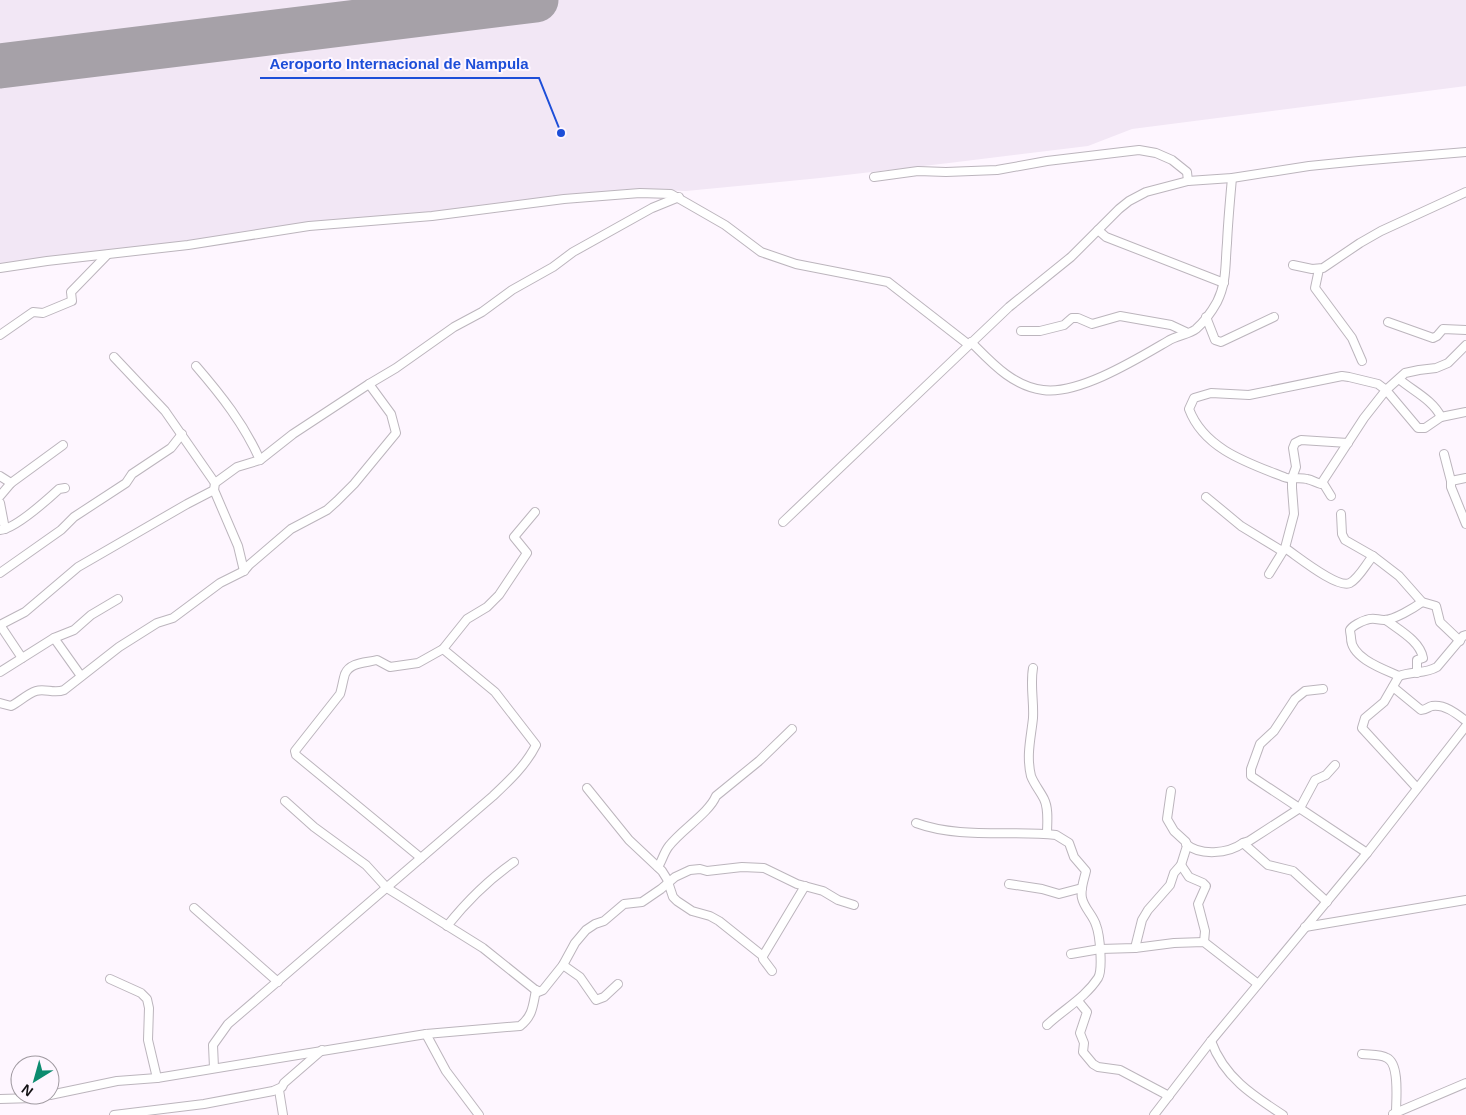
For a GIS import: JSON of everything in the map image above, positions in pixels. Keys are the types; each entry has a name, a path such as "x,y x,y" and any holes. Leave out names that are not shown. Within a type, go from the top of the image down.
{"street":[{"path":"874,177 918,170 946,172 997,170 1047,161 1139,150 1156,153 1181,166 1187,172 1188,181"},
{"path":"783,522 1009,307 1071,257 1129,201 1146,192 1188,181 1232,178 1334,164 1466,152"},
{"path":"0,268 262,235 309,226 432,216 564,199 654,193 671,194 725,225 760,252 796,264 888,282 970,344 1004,374 1032,387 1042,390 1054,390 1081,384 1113,371 1170,340 1194,330 1206,317 1216,303 1224,283 1232,178"},
{"path":"1293,265 1323,268 1381,231 1466,192"},
{"path":"22,658 0,625 26,612 78,568 214,487 237,467 260,460 293,434 396,368 454,327 482,312 512,290 553,267 573,252 652,208 679,197"},
{"path":"1098,230 1106,236 1224,283"},
{"path":"0,334 33,312 43,313 72,301 71,292 107,255"},
{"path":"1319,269 1315,288 1352,338 1362,361"},
{"path":"1021,332 1040,331 1064,324 1072,318 1078,318 1092,324 1120,316 1171,325 1186,332"},
{"path":"1206,317 1215,340 1220,342 1274,318"},
{"path":"1388,322 1433,338 1443,329 1466,330"},
{"path":"1323,483 1364,418 1386,390 1405,373 1441,367 1448,363 1466,345"},
{"path":"114,357 165,411 182,434 214,487 238,546 244,571"},
{"path":"196,366 229,406 248,433 260,460"},
{"path":"1323,483 1307,479 1286,478 1248,463 1221,448 1204,433 1194,419 1189,408 1192,400 1197,396 1211,393 1249,395 1342,376 1378,384 1386,390 1418,428 1425,428 1441,417 1466,412"},
{"path":"1399,379 1429,401 1438,410 1441,417"},
{"path":"0,703 11,706 38,690 59,692 119,646 157,624 173,618 220,583 244,571 287,533 332,505 354,484 394,437 396,430 391,414 369,384"},
{"path":"0,573 61,530 74,517 126,483 132,474 170,448 182,434"},
{"path":"1269,574 1283,549 1294,514 1292,478 1296,467 1293,448 1296,441 1348,443"},
{"path":"0,496 11,483 63,445"},
{"path":"1444,454 1451,487 1466,524"},
{"path":"0,476 11,483"},
{"path":"1451,481 1466,478"},
{"path":"1323,483 1331,496"},
{"path":"0,503 2,530 27,516 60,489 65,488"},
{"path":"1206,496 1241,526 1341,583 1347,584 1352,581 1373,556"},
{"path":"421,858 295,753 340,694 344,684 344,675 350,667 357,663 362,664 377,660 390,667 418,663 443,649 467,619 487,607 499,594 528,553 514,537 535,512"},
{"path":"1341,514 1342,534 1345,540 1373,556 1403,578 1422,602 1436,606 1440,622 1460,642"},
{"path":"0,672 54,638 74,630 91,615 118,599"},
{"path":"1386,620 1402,614 1422,602"},
{"path":"1399,676 1367,661 1351,644 1350,632 1352,628 1366,619 1377,618 1386,620 1412,640 1421,652 1423,658 1417,660 1417,673"},
{"path":"1417,788 1362,728 1365,718 1384,702 1399,676 1408,673 1424,673 1437,667 1460,642 1463,636 1466,635"},
{"path":"54,638 81,676"},
{"path":"214,1068 213,1046 228,1024 387,888 514,776 529,759 536,745 495,692 443,649"},
{"path":"1033,668 1030,682 1033,700 1033,719 1028,746 1029,761 1032,777 1046,802 1047,834"},
{"path":"1393,687 1421,710 1432,706 1442,707 1452,710 1466,720"},
{"path":"1323,689 1305,690 1295,699 1274,731 1260,744 1251,770 1251,776 1367,853"},
{"path":"1154,1115 1211,1041 1367,853 1466,726"},
{"path":"658,868 669,846 700,814 713,804 716,796 759,761 792,728"},
{"path":"1171,791 1167,819 1174,832 1194,850 1222,852 1235,849 1300,808 1315,780 1326,775 1334,765"},
{"path":"587,788 629,840 658,868 668,882 673,897 677,901 692,911 710,916 719,921 763,956 763,959 772,971"},
{"path":"285,801 314,827 366,865 387,888 483,948 539,992 543,990 563,965 575,943 586,930 595,924 604,922 624,904 642,902 661,889 675,876 695,869 707,871 751,867 764,868 854,905"},
{"path":"916,823 962,832 1056,835 1069,843 1074,857 1086,871 1082,898 1096,925 1100,949 1100,974 1078,1001 1047,1025"},
{"path":"1136,948 1142,920 1148,910 1170,885 1174,873 1181,864 1186,844"},
{"path":"1243,844 1268,865 1293,871 1327,902"},
{"path":"448,926 468,900 499,872 514,862"},
{"path":"1181,864 1188,877 1204,883 1206,886 1198,904 1205,931 1204,942"},
{"path":"1009,884 1042,889 1059,894 1082,888"},
{"path":"763,956 805,886"},
{"path":"1305,927 1466,900"},
{"path":"194,908 278,982"},
{"path":"1071,954 1100,949 1204,942 1258,984"},
{"path":"563,965 580,977 596,1000 604,997 618,984"},
{"path":"110,979 141,993 147,999 149,1008 148,1040 156,1078"},
{"path":"60,1093 117,1081 156,1078 426,1034 520,1026 527,1021 532,1012 536,990"},
{"path":"1078,1001 1087,1012 1080,1033 1084,1042 1083,1052 1090,1062 1098,1067 1120,1070 1169,1096"},
{"path":"426,1034 446,1071 479,1115"},
{"path":"1211,1041 1220,1061 1232,1077 1282,1115"},
{"path":"114,1115 204,1104 278,1090 322,1050"},
{"path":"1362,1054 1384,1057 1391,1062 1396,1076 1394,1114 1466,1083"},
{"path":"278,1090 283,1115"}],"shaded area":[{"path":"0,0 1466,0 1466,86 1132,129 1088,146 949,163 686,191 632,189 569,195 0,264"}],"taxiway":[{"path":"381,19 402,12 420,0"},
{"path":"453,0 466,6 485,6"}],"runway":[{"path":"0,66 536,0"}],"place":[{"name":"Aeroporto Internacional de Nampula","path":"561,133"}]}
